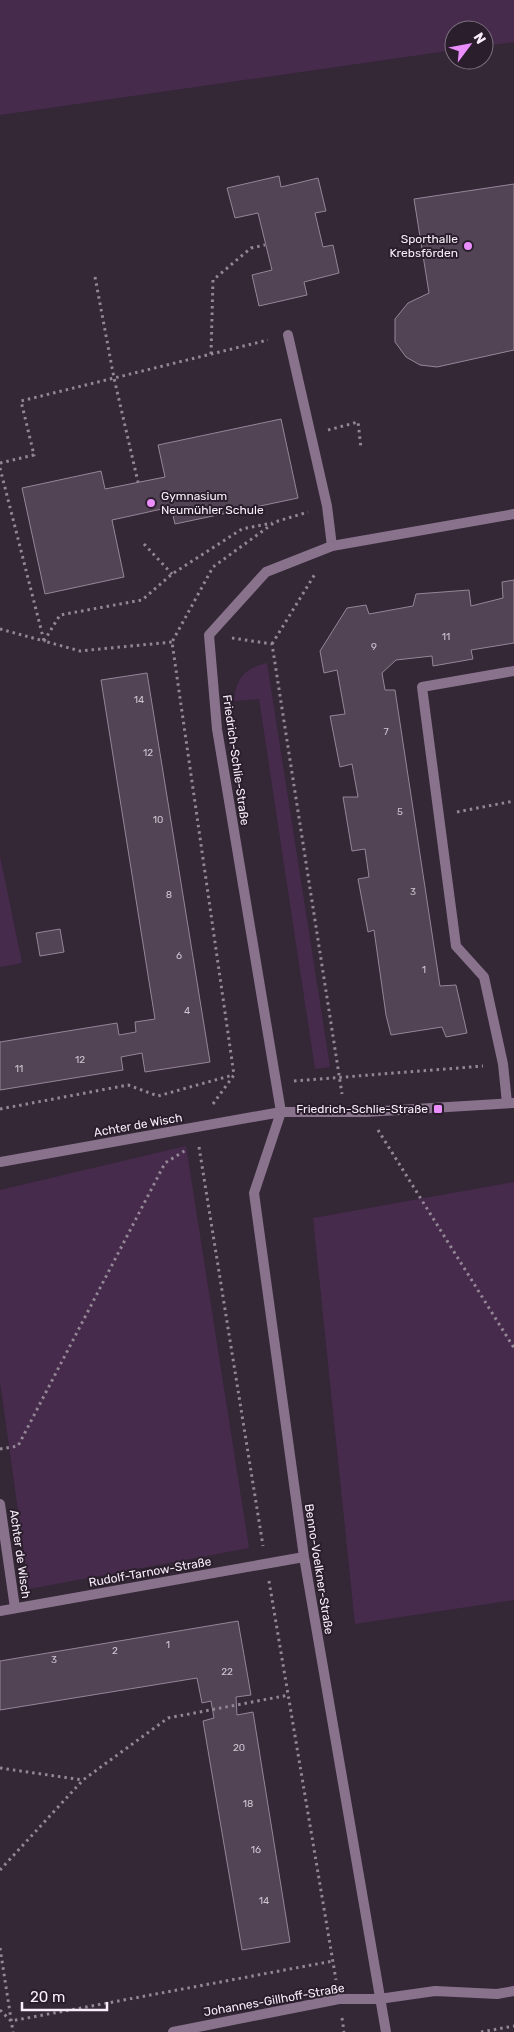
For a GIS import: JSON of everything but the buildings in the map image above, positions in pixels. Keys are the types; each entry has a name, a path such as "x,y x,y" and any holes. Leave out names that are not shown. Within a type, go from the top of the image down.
{"street":[{"path":"288,335 327,506 332,546"},
{"path":"209,634 266,572 332,546 514,514"},
{"name":"Friedrich-Schlie-Straße","path":"209,634 217,729 281,1112"},
{"path":"281,1112 366,1112 510,1103 484,977 456,946 422,687 514,670"},
{"name":"Achter de Wisch","path":"0,1162 281,1112"},
{"name":"Benno-Voelkner-Straße","path":"281,1112 254,1193 304,1557 386,2032"},
{"name":"Achter de Wisch","path":"0,1504 15,1608"},
{"name":"Rudolf-Tarnow-Straße","path":"0,1611 304,1557"},
{"name":"Johannes-Gillhoff-Straße","path":"173,2032 339,1999 379,1999 435,1991 497,1994 514,1991"}],"path":[{"path":"211,354 213,280 251,248 266,245"},
{"path":"95,277 114,378 138,482"},
{"path":"0,463 34,455 21,400 288,335"},
{"path":"311,434 358,422 361,448"},
{"path":"0,468 44,641"},
{"path":"44,641 60,615 142,600 172,574 242,529 275,522"},
{"path":"144,544 172,574"},
{"path":"332,546 272,644 344,1112"},
{"path":"0,629 80,651 172,642"},
{"path":"209,634 272,644"},
{"path":"439,816 514,801"},
{"path":"276,1082 503,1064"},
{"path":"0,1109 128,1085 158,1096 234,1075"},
{"path":"366,1112 514,1348"},
{"path":"0,1449 18,1446 165,1163 198,1142"},
{"path":"0,1870 82,1780 168,1718 289,1695"},
{"path":"0,1768 82,1780"},
{"path":"0,1948 13,2032"},
{"path":"11,2021 333,1961"},
{"path":"0,2010 11,2021"},
{"path":"481,2032 514,2026"}],"shaded area":[{"path":"0,0 514,0 514,42 494,45 494,20 444,20 444,51 0,115"},
{"path":"267,663 330,1067 315,1069 259,699 234,701 237,686 243,675 259,665"},
{"path":"0,856 22,963 0,967"},
{"path":"186,1146 249,1548 29,1589 0,1381 0,1190"},
{"path":"514,1182 514,1600 355,1624 313,1218"}],"place":[{"name":"Sporthalle Krebsförden","path":"468,246"},
{"name":"Gymnasium Neumühler Schule","path":"151,503"},
{"name":"Friedrich-Schlie-Straße","path":"438,1109"}]}
